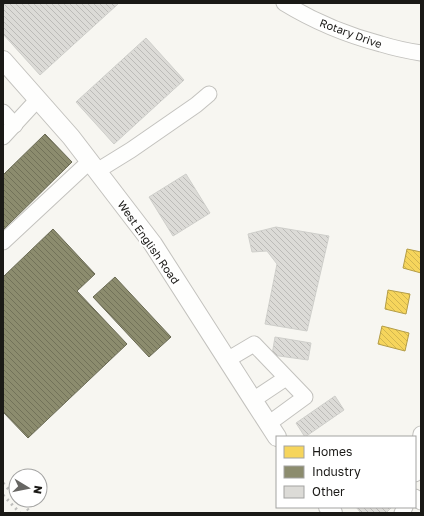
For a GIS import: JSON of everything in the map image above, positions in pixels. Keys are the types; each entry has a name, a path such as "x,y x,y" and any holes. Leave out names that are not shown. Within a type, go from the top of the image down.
{"main road":[{"name":"West English Road","path":"3,60 71,137 154,244 273,430"}],"street":[{"name":"Rotary Drive","path":"284,3 314,20 354,36 421,53"},
{"path":"3,242 93,166 131,150 196,105 209,94"},
{"path":"3,137 38,99"},
{"path":"3,112 14,125"},
{"path":"227,360 254,344 305,397 273,430"},
{"path":"253,400 286,378"},
{"path":"416,467 421,434"}],"building: Homes":[{"path":"407,249 421,252 421,273 403,268"},
{"path":"388,290 410,294 406,314 385,309"},
{"path":"382,326 409,333 405,351 378,344"}],"building: Industry":[{"path":"45,134 72,162 3,230 3,175"},
{"path":"53,229 95,274 77,291 127,344 28,438 3,412 3,277"},
{"path":"115,277 171,337 149,357 93,297"}],"building: Other":[{"path":"3,3 118,4 40,75 3,34"},
{"path":"146,38 184,80 114,144 76,102"},
{"path":"186,174 210,213 173,236 149,197"},
{"path":"276,227 329,236 307,331 265,324 277,264 267,251 252,252 248,234"},
{"path":"275,337 311,343 308,360 272,355"},
{"path":"335,396 344,410 306,436 304,436 296,423"},
{"path":"357,508 391,508 386,513 361,513"}],"railway":[{"path":"3,483 8,488"},
{"path":"3,495 20,513"},
{"path":"26,508 31,513"}]}
